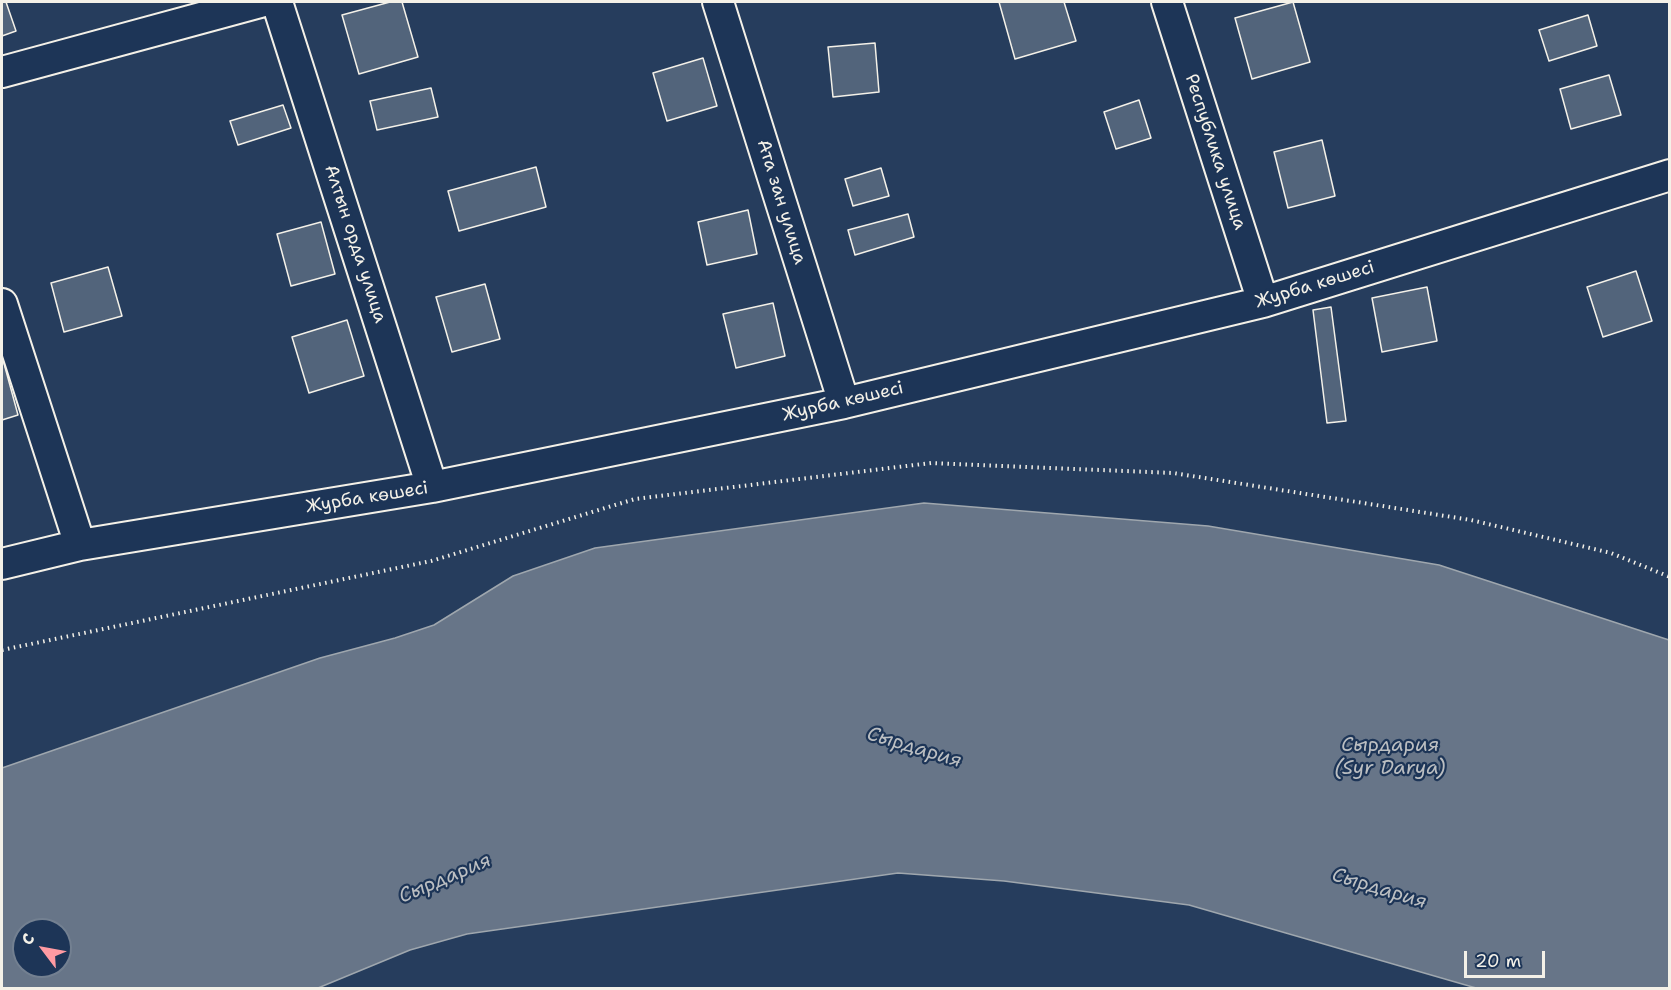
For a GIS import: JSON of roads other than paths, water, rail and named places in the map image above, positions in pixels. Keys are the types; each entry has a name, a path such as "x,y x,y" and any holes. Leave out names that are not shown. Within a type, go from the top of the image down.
{"street":[{"path":"2,72 260,2"},
{"name":"Алтын орда улица","path":"278,2 432,488"},
{"name":"Ата зан улица","path":"718,2 844,403"},
{"name":"Республика улица","path":"1167,2 1263,302"},
{"name":"Журба көшесі","path":"2,564 80,545 432,488 844,403 1263,302 1670,176"},
{"path":"2,304 80,545"}],"water":[{"name":"Сырдария (Syr Darya)","path":"924,503 1208,526 1439,565 1669,640 1669,988 1476,988 1189,905 1004,881 898,873 467,934 410,950 318,988 2,988 2,768 320,658 434,625 513,576 595,548"}],"water label":[{"name":"Сырдария","path":"914,748"},
{"name":"Сырдария","path":"445,879"},
{"name":"Сырдария","path":"1379,889"}]}
